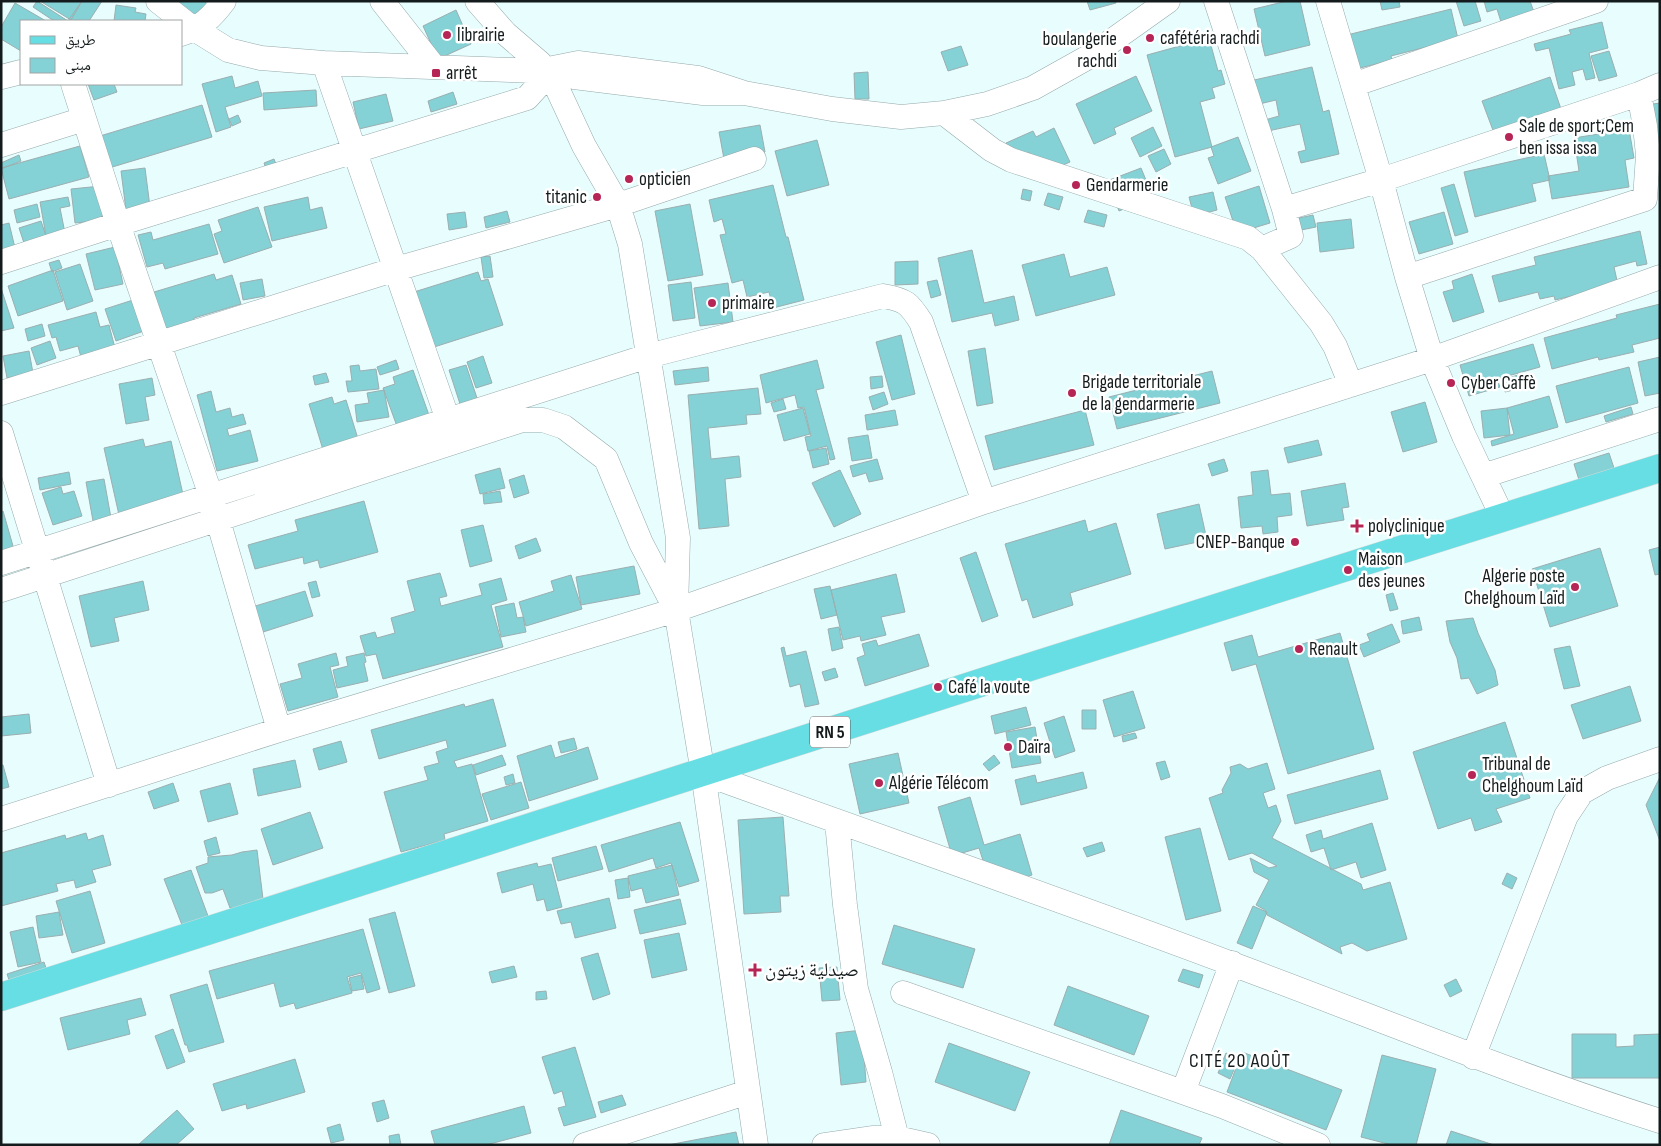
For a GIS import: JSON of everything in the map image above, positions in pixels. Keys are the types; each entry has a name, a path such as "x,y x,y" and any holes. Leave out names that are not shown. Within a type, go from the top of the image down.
{"main road":[{"name":"RN 5","path":"1,997 1039,664 1660,468"}],"street":[{"path":"158,1 176,20"},
{"path":"188,32 215,13 224,1"},
{"path":"382,1 434,67"},
{"path":"477,1 505,33 545,71 584,146 618,205 630,244 678,538 676,610 702,773 756,1145"},
{"path":"188,32 228,50 261,58 324,63 545,71 578,63 698,78 744,93 832,109 901,117 944,113 987,104 1033,88 1092,56 1168,1"},
{"path":"1216,1 1292,236 1262,250"},
{"path":"1328,1 1432,359 1503,518"},
{"path":"1353,85 1596,1"},
{"path":"324,63 448,420"},
{"path":"1,262 527,98 545,71"},
{"path":"1,77 20,72"},
{"path":"73,85 118,224 211,496 278,730"},
{"path":"1284,209 1380,180 1649,89 1645,126 1648,155 1645,199 1407,277"},
{"path":"944,113 992,150 1012,160 1248,238 1262,250 1321,323 1335,346 1351,385"},
{"path":"1,145 84,119"},
{"path":"1,393 396,269 618,205 754,159"},
{"path":"1,820 278,730 676,610 984,502 1432,359 1660,278"},
{"path":"1,563 648,356 883,296 901,299 912,308 921,322 984,502"},
{"path":"1483,476 1660,419"},
{"path":"1,590 522,420 543,420 564,427 606,459 641,543 676,610"},
{"path":"1,433 109,784"},
{"path":"641,543 654,548 664,549 673,545 678,538"},
{"path":"1473,1057 1566,816 1582,792 1607,778 1660,759"},
{"path":"702,773 1232,964 1473,1057 1596,1101 1660,1121"},
{"path":"837,822 856,989 897,1138"},
{"path":"1183,1092 1232,964"},
{"path":"903,992 1183,1092 1318,1145"},
{"path":"585,1145 748,1092"},
{"path":"824,1145 872,1138 897,1138 928,1145"}],"building":[{"path":"37,1 66,20 52,20 33,7"},
{"path":"40,1 82,1 71,20"},
{"path":"82,1 102,1 90,20 69,20"},
{"path":"167,1 204,1 213,10 195,28"},
{"path":"1087,1 1116,1 1116,3 1090,10"},
{"path":"1287,1 1300,1 1310,45 1265,56 1254,9"},
{"path":"1380,1 1399,1 1400,7 1382,10"},
{"path":"1456,1 1475,1 1481,21 1464,26"},
{"path":"1484,1 1530,1 1534,12 1501,22 1497,9 1487,12"},
{"path":"15,3 44,20 20,20 20,50 1,39 1,27"},
{"path":"116,5 136,8 135,12 146,14 145,20 114,20"},
{"path":"1451,9 1458,39 1391,56 1392,60 1356,69 1347,35"},
{"name":"librairie","path":"456,10 471,44 438,59 423,26"},
{"path":"1602,22 1608,48 1589,53 1595,78 1586,80 1583,69 1572,72 1575,85 1559,89 1549,48 1536,51 1534,44 1571,34 1569,30"},
{"path":"1209,38 1218,71 1221,70 1225,84 1212,88 1215,98 1200,102 1212,147 1175,157 1147,55"},
{"path":"961,46 968,65 948,71 941,52"},
{"path":"1609,51 1617,76 1599,81 1591,56"},
{"path":"1312,67 1323,112 1329,110 1339,154 1301,163 1298,152 1306,150 1300,124 1268,131 1265,120 1279,116 1276,100 1247,107 1241,83"},
{"path":"868,72 869,99 855,99 854,73"},
{"path":"232,76 235,88 258,81 262,96 225,107 231,127 216,132 202,84"},
{"path":"1136,76 1152,111 1114,128 1116,134 1094,144 1076,104"},
{"path":"1550,77 1561,109 1494,133 1482,101"},
{"path":"88,85 114,85 117,92 94,100"},
{"path":"316,90 317,106 264,110 263,93"},
{"path":"453,92 457,104 431,112 428,101"},
{"path":"386,94 393,121 359,129 353,102"},
{"path":"1660,103 1660,143 1655,143 1653,104"},
{"path":"202,105 212,137 109,168 100,136"},
{"path":"238,115 241,122 232,126 229,119"},
{"path":"760,125 765,152 724,159 719,132"},
{"path":"1153,127 1162,146 1140,157 1131,138"},
{"path":"1054,128 1070,162 1047,172 1035,166 1029,152 1013,159 1006,143 1033,131 1036,137"},
{"path":"1629,129 1634,158 1625,160 1629,187 1552,199 1548,176 1579,171 1574,138"},
{"path":"1238,137 1251,171 1218,184 1208,158 1214,156 1211,147"},
{"path":"817,140 829,185 787,196 775,151"},
{"path":"80,146 89,177 9,199 1,168"},
{"path":"1164,149 1171,164 1156,172 1148,156"},
{"path":"1544,154 1550,180 1532,184 1536,201 1475,217 1464,172"},
{"path":"19,155 21,161 1,169 1,163"},
{"path":"274,159 280,174 269,178 264,163"},
{"path":"145,168 150,207 126,210 121,171"},
{"path":"1141,168 1153,197 1119,211 1107,181"},
{"path":"1454,184 1468,232 1455,236 1441,188"},
{"path":"773,185 804,300 773,308 769,292 747,297 743,280 732,283 720,235 726,234 722,219 714,222 709,200"},
{"path":"101,186 105,220 75,223 71,189"},
{"path":"1259,186 1270,223 1237,233 1225,197"},
{"path":"1023,189 1032,191 1030,201 1021,199"},
{"path":"1213,192 1217,210 1194,216 1189,197"},
{"path":"1048,193 1063,197 1059,210 1044,205"},
{"path":"68,197 70,206 60,208 66,238 47,242 40,202"},
{"path":"308,197 310,210 322,207 327,228 272,241 264,207"},
{"path":"37,204 40,217 17,223 14,210"},
{"path":"690,204 703,275 668,281 655,211"},
{"path":"258,207 272,247 224,263 214,234 222,231 218,220"},
{"path":"1088,210 1107,215 1104,227 1084,222"},
{"path":"507,211 510,222 486,228 484,217"},
{"path":"465,212 467,227 449,230 447,214"},
{"path":"1444,212 1453,244 1419,254 1409,222"},
{"path":"1313,215 1316,227 1301,230 1299,218"},
{"path":"1351,219 1354,248 1320,252 1317,223"},
{"path":"41,221 46,236 24,243 19,228"},
{"path":"9,223 16,252 1,255 1,225"},
{"path":"209,224 218,254 165,269 163,263 147,267 138,235 151,232 153,240"},
{"path":"1640,231 1647,264 1637,266 1636,261 1614,267 1618,285 1555,300 1554,296 1540,299 1538,292 1499,302 1492,276 1536,265 1534,257"},
{"path":"115,247 123,284 95,290 86,254"},
{"path":"972,250 984,303 1014,296 1019,320 995,326 992,313 952,322 938,258"},
{"path":"1064,254 1070,277 1107,267 1115,295 1036,316 1022,265"},
{"path":"490,256 493,277 484,278 481,257"},
{"path":"59,260 62,268 52,272 49,263"},
{"path":"918,261 918,284 895,285 895,262"},
{"path":"80,264 93,301 67,310 55,272"},
{"path":"53,270 63,301 18,316 8,286"},
{"path":"478,272 481,281 488,279 503,325 431,348 414,292"},
{"path":"214,274 216,280 232,275 241,304 194,318 195,322 165,331 154,292"},
{"path":"1472,274 1484,312 1453,322 1443,292 1454,289 1452,281"},
{"path":"262,279 265,296 243,300 240,283"},
{"path":"937,280 941,295 931,298 927,282"},
{"path":"691,282 695,318 673,321 668,285"},
{"path":"728,283 733,322 700,326 694,288"},
{"path":"1,288 14,328 1,331"},
{"path":"133,300 144,331 116,341 105,309"},
{"path":"1660,304 1660,338 1632,345 1634,352 1599,360 1598,357 1552,369 1544,338 1617,318 1616,315"},
{"path":"96,312 100,327 109,325 116,352 82,361 78,346 60,351 56,337 52,338 48,325"},
{"path":"42,324 45,336 28,341 25,329"},
{"path":"901,335 915,394 892,400 876,342"},
{"path":"50,341 56,358 37,365 31,348"},
{"path":"1533,344 1540,367 1497,379 1500,387 1469,396 1460,365"},
{"path":"985,348 993,403 977,406 968,351"},
{"path":"29,351 33,373 7,378 3,356"},
{"path":"483,356 492,383 476,388 467,362"},
{"path":"1660,357 1660,393 1645,396 1638,362"},
{"path":"396,360 399,369 380,375 377,367"},
{"path":"817,360 824,388 816,390 835,459 830,460 827,446 808,451 805,437 811,436 804,407 798,408 795,395 766,403 760,375"},
{"path":"359,365 360,371 376,369 379,389 348,392 346,381 352,381 350,366"},
{"path":"466,365 478,401 461,407 449,370"},
{"path":"708,367 709,381 675,385 673,371"},
{"path":"1629,367 1638,403 1566,423 1556,386"},
{"path":"413,370 430,418 398,429 383,388 395,384 393,377"},
{"path":"1212,371 1220,403 1117,429 1109,397"},
{"path":"326,373 329,382 315,385 313,376"},
{"path":"1521,374 1523,379 1504,386 1502,380"},
{"path":"882,376 883,387 871,389 870,377"},
{"path":"152,378 155,395 145,397 149,420 126,424 119,384"},
{"path":"1523,381 1525,387 1505,392 1504,386"},
{"path":"758,388 761,414 746,415 747,424 708,428 711,459 739,456 741,477 725,479 729,526 699,529 688,395"},
{"path":"384,390 389,417 357,422 355,405 369,403 367,393"},
{"path":"211,391 216,412 230,408 232,417 243,414 246,424 227,429 229,436 250,430 258,461 217,471 197,395"},
{"path":"884,392 888,404 873,410 869,397"},
{"path":"1549,396 1558,427 1492,446 1491,441 1514,434 1507,408"},
{"path":"332,397 334,404 346,400 359,442 324,453 309,404"},
{"path":"783,399 786,409 774,412 771,403"},
{"path":"1425,402 1437,442 1403,452 1391,412"},
{"path":"1631,407 1633,414 1606,422 1604,416"},
{"path":"803,408 810,434 784,441 777,415"},
{"path":"1507,408 1510,435 1484,438 1481,411"},
{"path":"895,410 898,425 867,430 865,415"},
{"path":"1085,410 1094,445 994,470 985,436"},
{"path":"868,435 872,458 852,461 848,438"},
{"path":"143,439 145,447 171,441 184,499 119,515 104,448"},
{"path":"1318,440 1322,455 1288,463 1284,448"},
{"path":"826,448 829,464 813,468 809,451"},
{"path":"1609,453 1614,468 1579,480 1574,464"},
{"path":"877,459 883,479 869,482 866,473 853,477 850,466"},
{"path":"1224,459 1228,471 1212,476 1208,464"},
{"path":"500,468 505,488 480,494 475,475"},
{"path":"840,470 861,514 834,527 812,483"},
{"path":"1268,470 1271,495 1290,493 1292,515 1277,517 1278,532 1263,534 1262,526 1241,528 1238,497 1253,495 1251,472"},
{"path":"69,472 71,484 40,490 38,478"},
{"path":"524,475 529,493 514,498 509,480"},
{"path":"104,479 111,518 93,521 86,482"},
{"path":"1345,483 1349,507 1342,508 1344,520 1307,526 1301,491"},
{"path":"61,487 63,494 74,491 82,516 53,525 42,493"},
{"path":"500,491 502,502 484,504 483,494"},
{"path":"364,501 378,552 320,568 318,560 304,564 303,557 255,569 248,545 298,531 295,520"},
{"path":"1199,504 1207,540 1165,549 1157,514"},
{"path":"3,511 15,553 1,557 1,512"},
{"path":"1085,520 1088,532 1116,523 1131,574 1070,593 1073,605 1033,618 1027,599 1022,601 1005,544"},
{"path":"483,525 492,561 470,567 461,530"},
{"path":"536,538 541,551 519,559 515,546"},
{"path":"1660,547 1660,574 1655,575 1649,550"},
{"name":"Algerie poste Chelghoum Laïd","path":"1600,548 1618,606 1550,627 1532,569"},
{"path":"976,552 998,616 982,622 960,558"},
{"path":"634,566 640,594 581,605 576,577"},
{"path":"440,573 447,596 439,598 441,606 482,595 479,584 501,578 507,600 491,605 503,647 383,679 376,654 366,656 360,636 375,632 377,638 395,633 391,618 415,611 407,581"},
{"path":"896,574 905,612 881,617 886,635 861,641 860,636 843,640 831,590"},
{"path":"571,575 582,609 526,626 519,602 554,591 551,581"},
{"path":"143,581 149,610 114,618 119,641 91,647 79,596"},
{"path":"316,581 320,596 312,598 308,583"},
{"path":"830,586 837,615 821,619 814,589"},
{"path":"305,591 313,616 260,633 252,607"},
{"path":"1393,593 1398,609 1390,611 1386,595"},
{"path":"514,603 517,618 523,617 526,632 501,637 495,607"},
{"path":"1419,617 1422,630 1403,634 1401,621"},
{"path":"1473,618 1495,670 1498,685 1477,694 1469,678 1461,679 1446,621"},
{"path":"1392,624 1400,642 1364,657 1359,645 1370,641 1367,634"},
{"path":"839,627 843,648 832,651 828,629"},
{"path":"1340,633 1374,749 1288,774 1256,664 1232,671 1224,643 1252,635 1258,657"},
{"path":"919,634 929,666 865,686 857,658 865,655 862,644 876,640 878,646"},
{"path":"1570,646 1580,686 1564,689 1554,649"},
{"path":"784,647 786,656 806,651 819,704 805,707 800,684 790,687 781,648"},
{"path":"336,653 339,665 330,667 338,697 288,711 280,684 302,678 298,664"},
{"path":"364,653 368,681 337,688 333,670 348,666 346,657"},
{"path":"835,668 838,677 825,681 822,672"},
{"path":"1630,686 1641,721 1583,739 1571,705"},
{"path":"1133,691 1145,728 1114,737 1103,700"},
{"path":"493,699 506,746 454,761 457,768 472,764 488,821 444,834 445,840 401,852 384,792 428,780 424,767 439,763 436,752 448,748 446,740 379,759 371,730 464,704 465,707"},
{"path":"1026,707 1031,725 995,734 991,716"},
{"path":"1082,710 1096,710 1096,729 1082,729"},
{"path":"29,714 31,733 1,736 1,717"},
{"path":"1064,716 1075,751 1055,758 1044,723"},
{"name":"Tribunal de Chelghoum Laïd","path":"1505,722 1530,798 1496,809 1502,822 1475,831 1471,818 1438,829 1413,752"},
{"path":"1035,727 1041,763 1012,768 1006,732"},
{"path":"1135,733 1137,738 1123,742 1122,736"},
{"path":"574,738 577,749 561,753 558,742"},
{"path":"341,741 347,762 319,770 313,749"},
{"path":"551,745 555,758 588,747 598,779 529,801 517,756"},
{"name":"Algérie Télécom","path":"898,753 909,803 860,814 849,764"},
{"path":"502,755 506,765 476,775 473,765"},
{"path":"994,755 1000,763 989,771 983,764"},
{"path":"295,760 301,787 258,796 253,769"},
{"path":"1165,761 1170,777 1161,780 1156,763"},
{"path":"1267,763 1275,789 1263,793 1268,808 1276,805 1281,821 1272,838 1361,884 1363,890 1390,882 1407,939 1367,951 1352,943 1340,947 1342,954 1267,915 1265,910 1256,905 1269,880 1254,872 1250,858 1269,868 1277,866 1252,853 1229,860 1209,798 1223,793 1222,790 1231,773 1230,767 1240,764 1248,769"},
{"path":"1,765 3,765 9,787 1,789"},
{"path":"1380,770 1388,799 1295,824 1287,795"},
{"path":"1083,772 1087,788 1021,805 1015,780 1035,775 1037,783"},
{"path":"513,774 515,783 506,785 504,777"},
{"path":"1660,777 1660,841 1646,805"},
{"path":"521,782 529,808 491,820 482,794"},
{"path":"173,783 179,801 154,809 148,792"},
{"path":"230,783 238,814 208,822 200,791"},
{"path":"970,797 984,845 1020,834 1032,875 1009,882 988,876 979,848 952,856 938,807"},
{"path":"310,812 323,848 273,865 261,829"},
{"path":"783,817 789,896 780,896 781,912 744,914 738,820"},
{"path":"680,822 699,881 679,887 671,863 656,868 653,858 609,872 601,845"},
{"path":"1372,823 1386,870 1361,878 1356,862 1331,870 1324,848 1311,852 1306,835 1321,830 1323,839"},
{"path":"1200,828 1221,911 1186,920 1165,837"},
{"path":"86,833 88,840 103,835 111,865 92,870 96,882 76,888 74,880 56,884 58,891 1,906 1,853 65,835 66,839"},
{"path":"216,837 220,853 208,856 204,841"},
{"path":"1102,842 1105,851 1087,857 1083,848"},
{"path":"596,846 603,869 558,881 552,858"},
{"path":"257,850 263,899 238,908 230,908 223,889 212,893 205,893 196,867 208,863 208,857"},
{"path":"537,863 538,867 551,864 562,907 547,911 544,899 537,901 533,884 502,893 497,873"},
{"path":"672,865 679,895 646,903 642,888 631,891 628,876"},
{"path":"191,870 208,916 182,925 164,879"},
{"path":"1507,873 1517,878 1512,889 1502,884"},
{"path":"628,878 630,897 618,899 615,880"},
{"path":"90,891 105,943 72,953 56,901"},
{"path":"609,898 616,928 575,938 571,922 561,924 557,911"},
{"path":"680,899 686,924 640,934 634,910"},
{"path":"1253,906 1267,912 1252,949 1237,943"},
{"path":"59,912 63,935 39,938 36,916"},
{"path":"395,912 415,986 389,993 369,919"},
{"path":"894,925 975,949 963,988 882,964"},
{"path":"33,927 41,962 18,967 10,932"},
{"path":"363,929 380,989 367,993 361,973 347,977 352,993 296,1009 294,1003 280,1007 274,983 217,999 209,971"},
{"path":"679,933 687,970 652,978 644,940"},
{"path":"598,953 610,994 593,1000 581,958"},
{"path":"44,962 47,971 10,983 7,974"},
{"path":"514,966 517,977 492,983 489,972"},
{"path":"837,967 840,1000 822,1001 819,968"},
{"path":"1183,969 1203,975 1199,988 1178,981"},
{"path":"361,975 364,989 352,991 349,978"},
{"path":"1456,979 1462,991 1450,997 1444,985"},
{"path":"207,984 224,1042 189,1052 187,1045 185,1045 170,995"},
{"path":"1068,986 1149,1016 1134,1055 1054,1025"},
{"path":"546,991 547,999 536,1000 536,992"},
{"path":"141,998 146,1015 127,1020 130,1034 68,1050 60,1018"},
{"path":"173,1029 185,1062 167,1069 155,1036"},
{"path":"862,1030 866,1082 841,1085 836,1033"},
{"path":"1572,1034 1616,1034 1616,1047 1634,1046 1634,1035 1660,1034 1660,1078 1572,1078"},
{"path":"949,1043 1030,1072 1015,1111 935,1082"},
{"path":"575,1047 596,1117 564,1126 558,1108 566,1106 562,1091 554,1094 542,1057"},
{"path":"1242,1052 1342,1090 1326,1130 1227,1092"},
{"path":"1226,1053 1239,1058 1230,1079 1218,1073"},
{"path":"1382,1055 1436,1069 1416,1145 1392,1145 1361,1137"},
{"path":"295,1059 305,1092 247,1109 246,1104 222,1111 213,1084"},
{"path":"622,1095 626,1105 601,1113 598,1102"},
{"path":"384,1100 389,1118 377,1122 372,1103"},
{"path":"524,1106 531,1133 486,1145 435,1145 431,1131"},
{"path":"177,1110 194,1129 176,1145 138,1145"},
{"path":"1121,1110 1202,1138 1199,1145 1109,1145"},
{"path":"340,1124 344,1140 331,1143 327,1128"},
{"path":"1451,1131 1494,1145 1446,1145"},
{"path":"736,1132 739,1145 668,1145"},
{"path":"399,1134 401,1145 390,1145 389,1136"}],"place":[{"name":"librairie","path":"447,35"},
{"name":"cafétéria rachdi","path":"1150,38"},
{"name":"boulangerie rachdi","path":"1127,50"},
{"name":"arrêt","path":"436,73"},
{"name":"Sale de sport;Cem ben issa issa","path":"1509,137"},
{"name":"opticien","path":"629,179"},
{"name":"Gendarmerie","path":"1076,185"},
{"name":"titanic","path":"597,197"},
{"name":"primaire","path":"712,303"},
{"name":"Cyber Caffè","path":"1451,383"},
{"name":"Brigade territoriale de la gendarmerie","path":"1072,393"},
{"name":"polyclinique","path":"1357,526"},
{"name":"CNEP-Banque","path":"1295,542"},
{"name":"Maison des jeunes","path":"1348,570"},
{"name":"Algerie poste Chelghoum Laïd","path":"1575,587"},
{"name":"Renault","path":"1299,649"},
{"name":"Café la voute","path":"938,687"},
{"name":"Daïra","path":"1008,747"},
{"name":"Tribunal de Chelghoum Laïd","path":"1472,775"},
{"name":"Algérie Télécom","path":"879,783"},
{"name":"صيدلية زيتون","path":"755,970"}],"district":[{"name":"CITÉ 20 AOÛT","path":"1240,1061"}]}
